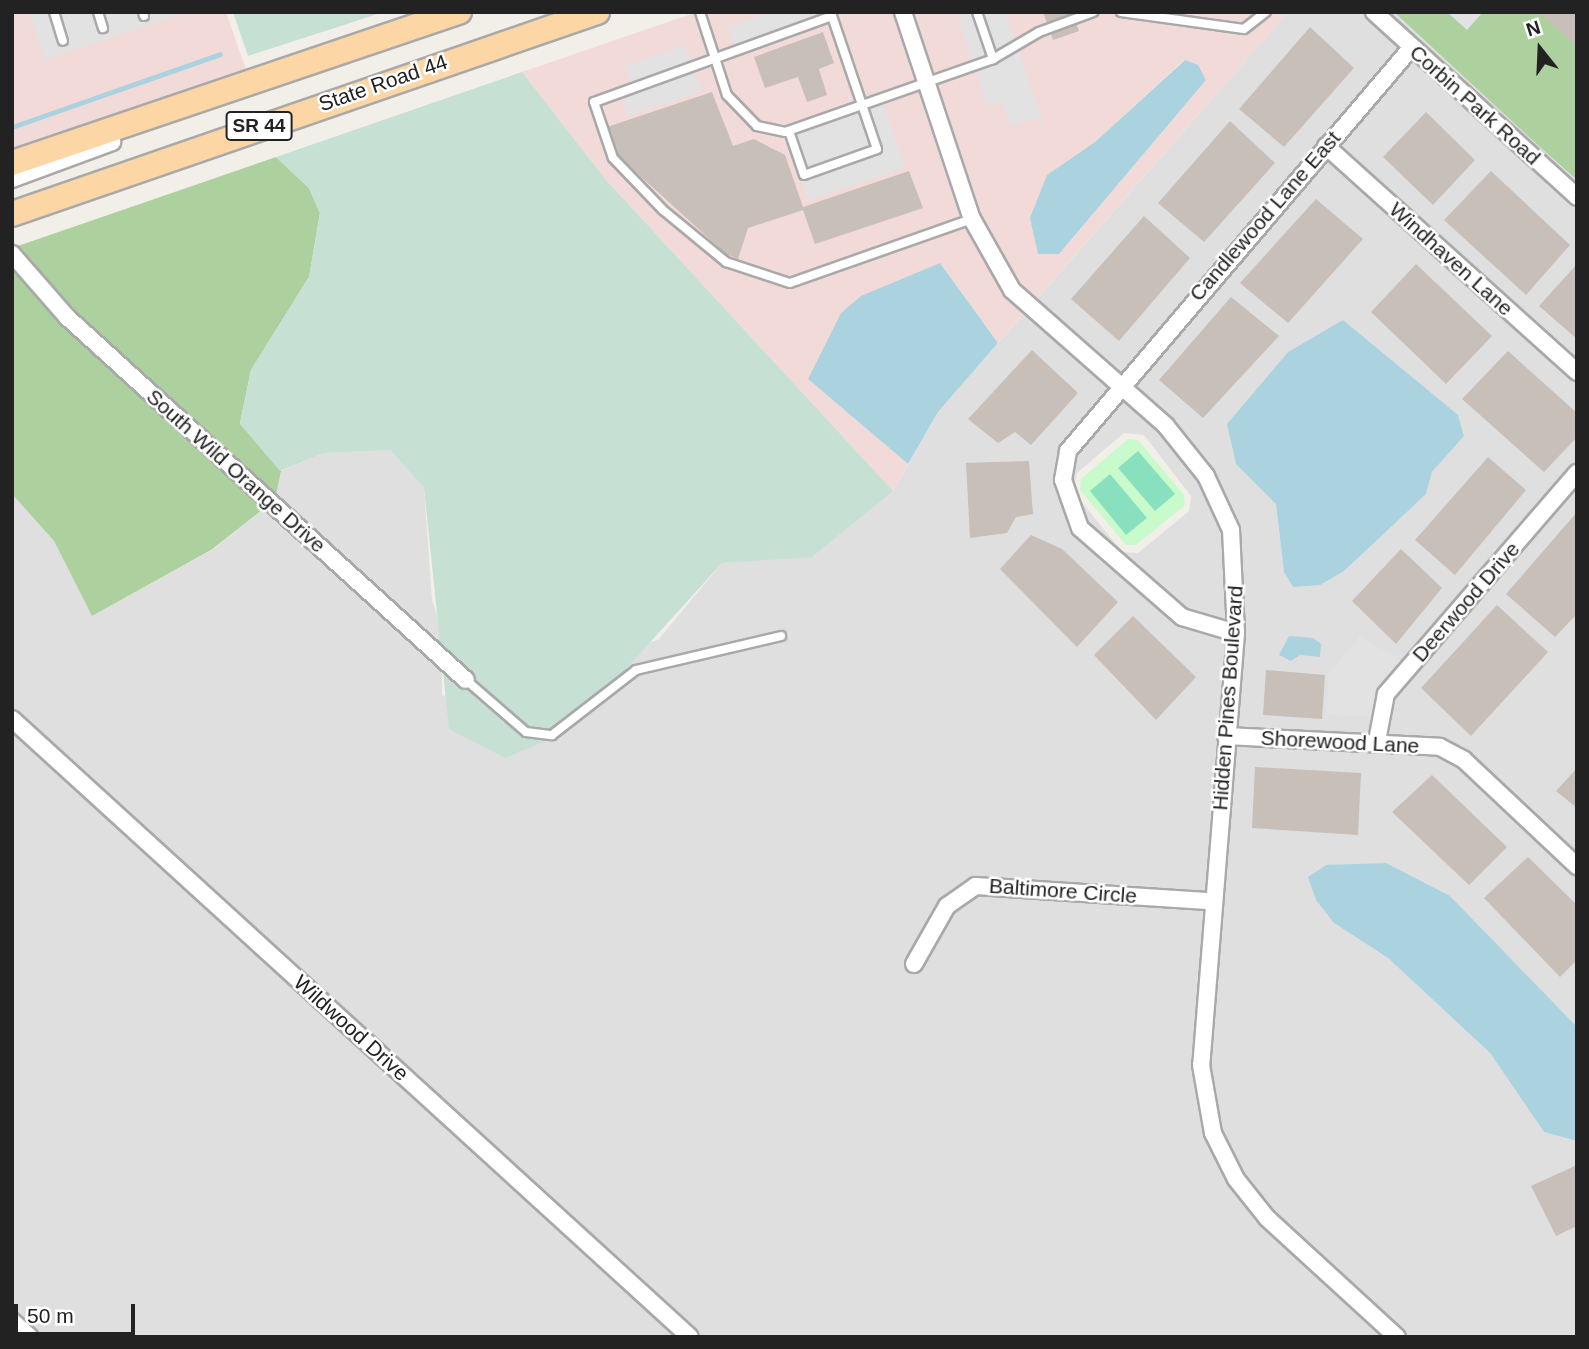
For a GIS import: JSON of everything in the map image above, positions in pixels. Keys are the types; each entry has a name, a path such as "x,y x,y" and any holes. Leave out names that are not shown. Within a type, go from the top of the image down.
{"main road":[{"name":"State Road 44","path":"12,163 459,12"},
{"name":"State Road 44","path":"12,214 597,12"}],"street":[{"name":"Hidden Pines Boulevard","path":"903,12 972,219 1012,290 1166,426 1206,476 1231,530 1236,633 1211,901 1201,1065 1213,1133 1236,1179 1267,1218 1397,1337"},
{"name":"Corbin Park Road","path":"1374,12 1577,197"},
{"name":"Candlewood Lane East","path":"1236,633 1182,617 1080,528 1068,508 1063,480 1068,451 1118,386 1412,47"},
{"path":"12,179 289,68"},
{"name":"Windhaven Lane","path":"1326,146 1577,372"},
{"name":"South Wild Orange Drive","path":"12,254 66,317 466,680"},
{"name":"Deerwood Drive","path":"1377,741 1386,694 1577,473"},
{"name":"Wildwood Drive","path":"12,719 690,1337"},
{"name":"Shorewood Lane","path":"1226,736 1377,741 1440,747 1464,760 1577,866"},
{"name":"Baltimore Circle","path":"914,964 947,906 976,886 1211,901"},
{"path":"12,1321 30,1337"}],"lane":[{"path":"54,12 63,41"},
{"path":"98,12 103,28"},
{"path":"700,12 727,95 742,115 757,126 789,131 993,59 1039,32 1093,12"},
{"path":"977,12 993,59"},
{"path":"1121,12 1244,29 1266,12"},
{"path":"1191,12 1198,21"},
{"path":"789,131 804,175 877,149 832,16 594,102 613,159 726,262 790,283 972,219"},
{"path":"466,680 526,732 552,734 636,670 683,654 781,636"}],"shaded area":[{"path":"12,12 226,12 251,84 12,166"},
{"path":"29,12 189,12 45,60"},
{"path":"697,12 1288,12 998,343 940,263 808,379 908,464 893,491 606,180 522,72","holes":["1184,60 1206,80 1059,254 1038,254 1047,175 1095,142"]},
{"path":"770,12 830,12 832,16 736,52 728,27"},
{"path":"956,12 1004,12 1042,117 1011,126 1001,102 987,106"},
{"path":"1288,12 1394,12 1577,180 1577,1027 1525,974 1334,923 1388,958 1490,1053 1544,1132 1577,1141 1577,1337 12,1337 12,494 54,541 92,616 212,550 275,500 281,471 324,453 390,450 424,488 432,600 442,632 442,696 658,640 722,563 756,560 893,491 938,412","holes":["1343,320 1458,416 1464,436 1432,472 1426,494 1293,587 1284,572 1276,504","1124,433 1144,435 1191,496 1189,511 1138,553 1122,552 1073,491 1077,473"]},
{"path":"1447,12 1483,12 1467,30"},
{"path":"685,45 702,91 628,116 620,93 632,88 625,66"},
{"path":"882,99 905,168 809,200 785,132"},
{"path":"1360,636 1410,666 1382,717 1327,715 1328,674"}],"green space":[{"path":"233,12 384,12 248,56"},
{"path":"1394,12 1577,12 1577,180 1530,138"},
{"path":"522,72 606,180 893,491 812,557 722,563 586,713 548,740 505,758 449,729 424,488 390,450 324,453 280,471 240,424 251,370 309,277 320,213 309,188 276,157"},
{"path":"276,157 309,188 320,213 309,277 251,370 240,423 281,471 275,500 211,550 92,616 54,541 12,494 12,248"},
{"path":"1128,439 1138,440 1184,495 1185,505 1136,545 1126,545 1080,490 1081,479"},
{"path":"1138,451 1175,494 1155,511 1118,468"},
{"path":"1110,474 1147,518 1126,535 1090,491"}],"water":[{"path":"1185,60 1198,65 1206,80 1059,254 1038,254 1030,218 1047,175 1095,142"},
{"path":"940,263 998,343 938,412 908,464 808,379 841,313 861,296"},
{"path":"1343,320 1458,415 1464,436 1432,472 1426,494 1344,571 1320,585 1293,587 1284,572 1276,504 1236,464 1227,424 1288,352"},
{"path":"1289,636 1313,638 1321,644 1320,657 1300,655 1291,661 1279,655"},
{"path":"1386,863 1450,896 1577,1027 1577,1141 1544,1132 1490,1053 1388,958 1334,923 1316,900 1308,877 1326,865"}],"building":[{"path":"1043,12 1072,12 1079,31 1053,40"},
{"path":"1539,12 1577,12 1577,47"},
{"path":"1310,27 1354,68 1284,147 1239,109"},
{"path":"823,32 834,63 819,69 827,95 807,102 798,77 765,88 754,57"},
{"path":"712,92 733,146 754,139 785,155 803,207 909,171 923,208 815,244 803,210 748,228 738,259 726,254 617,155 607,127"},
{"path":"1426,112 1475,160 1433,205 1383,157"},
{"path":"1230,121 1275,163 1204,242 1158,203"},
{"path":"1491,171 1570,245 1526,295 1444,220"},
{"path":"1316,199 1363,239 1288,323 1240,283"},
{"path":"1144,216 1190,258 1119,341 1071,299"},
{"path":"1416,264 1492,336 1446,384 1371,312"},
{"path":"1577,264 1577,339 1539,306"},
{"path":"1231,297 1279,336 1203,418 1159,380"},
{"path":"1032,350 1078,393 1031,445 1015,432 998,443 968,419"},
{"path":"1508,351 1577,413 1577,437 1544,472 1462,399"},
{"path":"1488,457 1526,490 1455,575 1415,540"},
{"path":"1029,461 1033,514 1016,517 1007,533 970,538 966,463"},
{"path":"1577,512 1577,614 1555,637 1506,594"},
{"path":"1031,535 1062,549 1118,602 1077,647 1000,569"},
{"path":"1401,549 1442,588 1396,644 1352,601"},
{"path":"1497,605 1548,652 1471,736 1421,688"},
{"path":"1133,616 1196,677 1156,720 1094,655"},
{"path":"1266,670 1325,675 1322,719 1263,715"},
{"path":"1255,767 1361,773 1358,835 1252,828"},
{"path":"1577,768 1577,808 1556,791"},
{"path":"1432,775 1507,847 1469,885 1392,812"},
{"path":"1528,857 1577,905 1577,960 1560,977 1484,898"},
{"path":"1577,1165 1577,1226 1556,1236 1531,1186"}],"waterway":[{"path":"12,127 220,54"}]}
